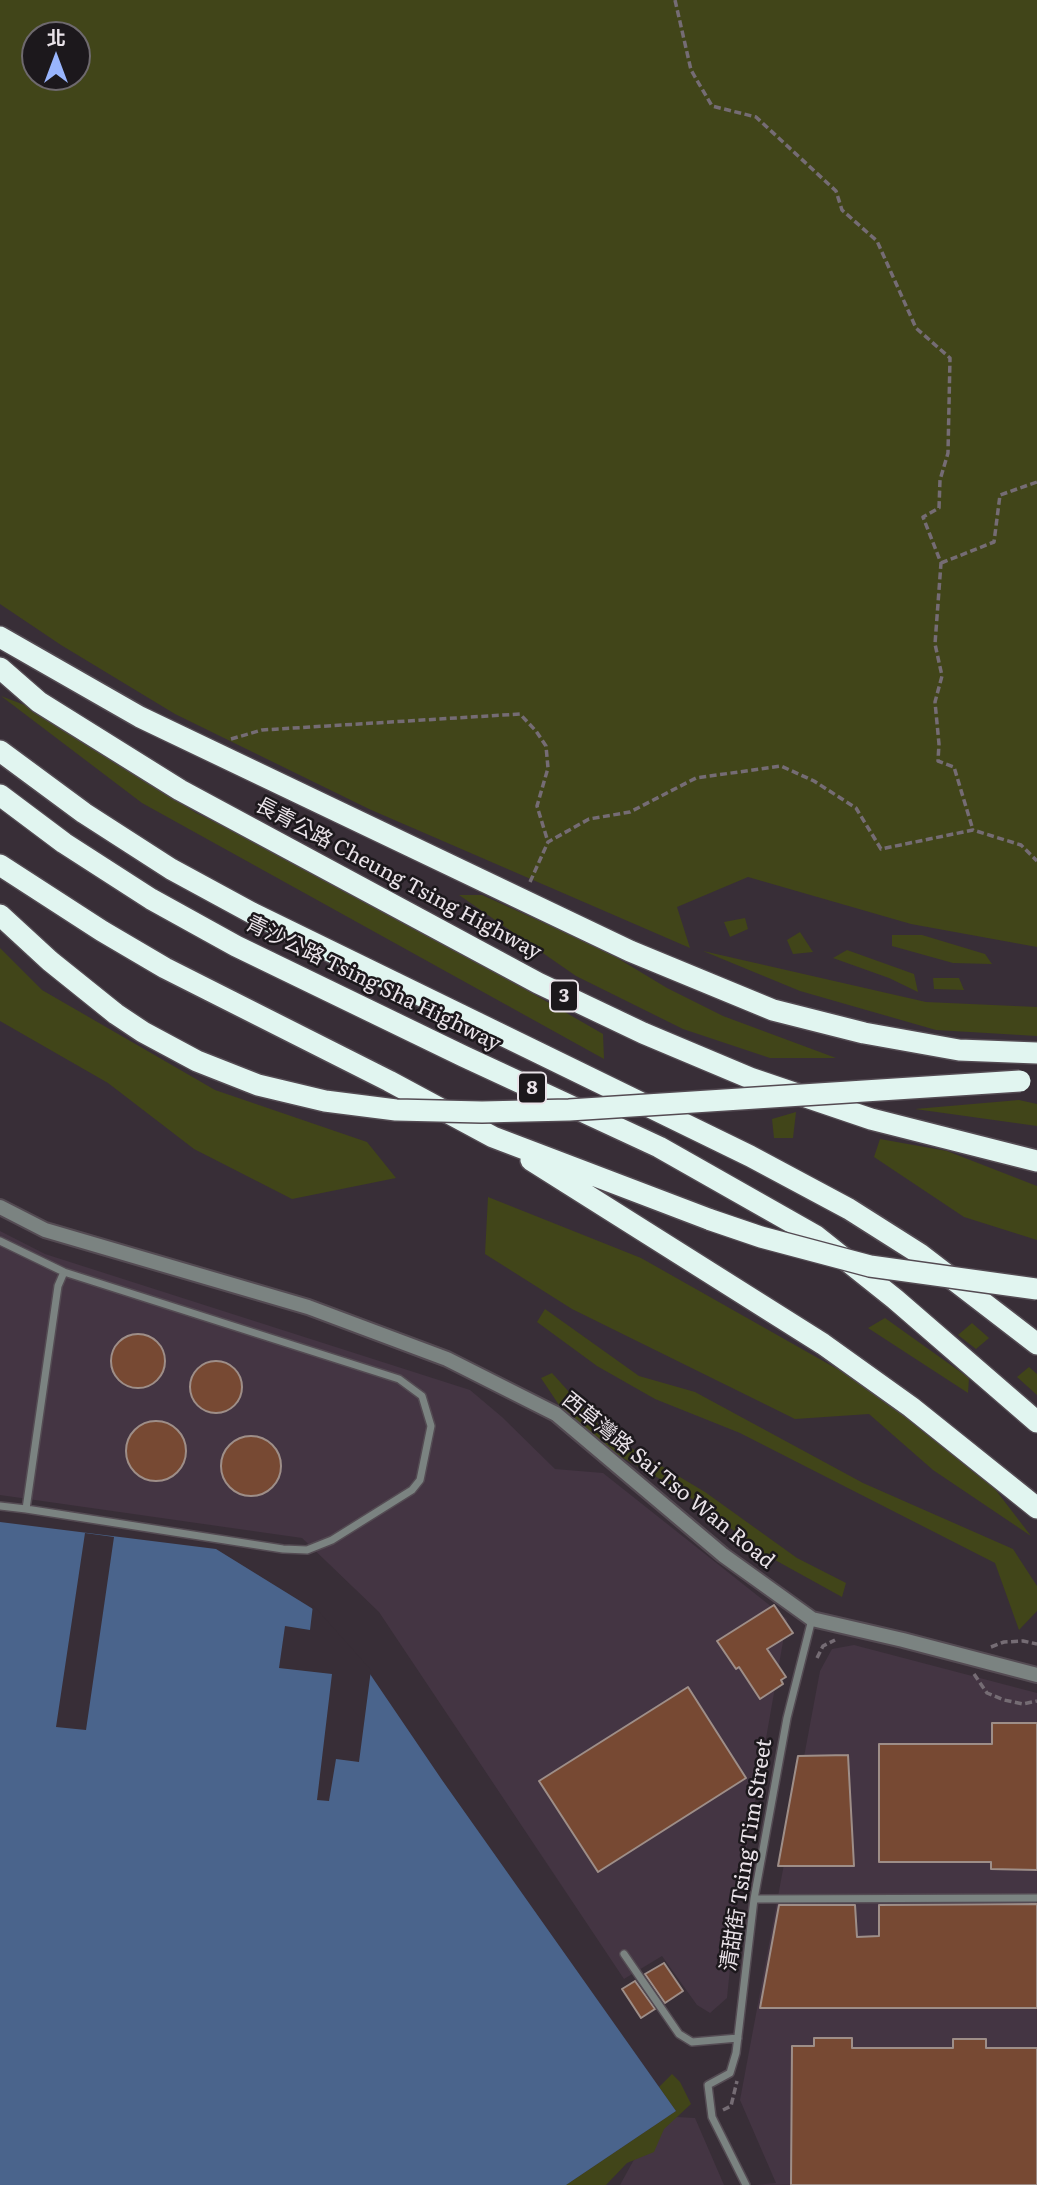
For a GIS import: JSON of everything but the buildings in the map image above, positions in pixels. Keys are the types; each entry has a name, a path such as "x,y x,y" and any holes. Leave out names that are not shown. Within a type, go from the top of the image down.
{"highway":[{"path":"0,637 140,717 521,901 630,951 773,1010 864,1033 959,1050 1037,1053"},
{"name":"長青公路 Cheung Tsing Highway","path":"0,668 39,702 180,790 527,977 643,1034 750,1078 871,1119 1037,1161"},
{"name":"青沙公路 Tsing Sha Highway","path":"0,751 84,813 171,869 217,894 750,1156 849,1209 920,1255 1037,1344"},
{"name":"青沙公路 Tsing Sha Highway","path":"0,795 64,843 150,899 236,946 659,1147 816,1236 895,1299 1037,1422"},
{"path":"0,865 102,932 165,968 389,1081 493,1137 823,1344 921,1414 1037,1508"},
{"path":"0,915 80,986 116,1014 169,1047 226,1074 258,1085 325,1101 433,1112 521,1112 1029,1081"},
{"path":"493,1137 711,1220 794,1246 870,1266 1037,1289"}],"street":[{"name":"西草灣路 Sai Tso Wan Road","path":"0,1207 45,1230 308,1307 447,1359 556,1414 723,1555 812,1619 1037,1675"}],"lane":[{"path":"0,1241 64,1272 399,1379 422,1396 431,1426 420,1480 412,1490 332,1540 307,1550 284,1549 0,1506"},
{"path":"26,1510 58,1286 64,1272"},
{"name":"清甜街 Tsing Tim Street","path":"712,2114 708,2085 730,2073 738,2038 754,1899 787,1718 812,1619"},
{"path":"754,1899 1037,1898"},
{"path":"624,1954 678,2034 692,2042 738,2038"},
{"path":"712,2114 746,2185"}],"path":[{"path":"675,0 691,71 712,106 756,117 835,191 842,210 877,241 916,328 950,358 948,453 940,480 939,508 923,517 941,563 935,644 942,677 934,702 939,744 938,761 954,766 973,830"},
{"path":"941,563 994,542 1000,495 1037,482"},
{"path":"262,730 520,714 546,746 548,768 537,806 548,842"},
{"path":"521,901 548,842 589,819 630,812 696,778 781,766 814,781 856,808 881,849 973,830 1021,845 1037,861"},
{"path":"814,1669 823,1646 836,1640 846,1640"},
{"path":"965,1668 974,1673 987,1693 1023,1704 1037,1701"},
{"path":"712,2114 731,2106 737,2080"}],"shaded area":[{"path":"0,1231 45,1254 470,1390 555,1469 603,1473 787,1619 736,1909 727,1998 710,2013 697,2005 662,1956 624,1979 379,1612 302,1538 0,1495"},
{"path":"854,1645 1037,1693 1037,2091 955,2185 754,2185 776,2183 740,2100 820,1671 832,1649"},
{"path":"658,2116 695,2118 724,2185 620,2185"}],"green space":[{"path":"0,0 1037,0 1037,947 911,924 748,877 677,907 690,948 369,809 175,714 61,645 0,604"},
{"path":"1,696 48,714 196,813 325,874 603,1034 604,1059 142,803"},
{"path":"459,895 482,895 604,950 667,988 723,1016 836,1058 770,1058 683,1029 576,976"},
{"path":"745,918 748,929 730,937 724,922"},
{"path":"800,932 813,952 793,954 787,940"},
{"path":"892,935 922,935 985,954 992,964 953,963 892,946"},
{"path":"0,948 42,990 215,1090 367,1142 396,1178 292,1199 194,1149 108,1083 0,1021"},
{"path":"847,950 914,974 918,992 889,978 833,958"},
{"path":"703,951 926,1002 1037,1007 1037,1036 936,1030 800,991"},
{"path":"933,978 959,978 964,990 934,989"},
{"path":"1019,1100 1037,1104 1037,1126 915,1109"},
{"path":"796,1112 793,1138 774,1138 772,1119"},
{"path":"880,1139 947,1151 1037,1186 1037,1240 964,1217 874,1157"},
{"path":"488,1197 641,1258 862,1383 975,1463 1031,1536 933,1470 869,1414 795,1419 572,1309 485,1254"},
{"path":"545,1309 639,1376 695,1392 863,1483 1013,1549 1037,1586 1037,1611 1019,1630 995,1563 740,1433 655,1399 597,1366 537,1322"},
{"path":"885,1318 969,1378 968,1393 868,1328"},
{"path":"972,1323 989,1338 976,1349 958,1335"},
{"path":"1029,1367 1037,1374 1037,1395 1017,1377"},
{"path":"552,1373 606,1433 705,1492 797,1558 846,1583 842,1597 766,1555 683,1492 577,1432 541,1378"},
{"path":"672,2074 680,2082 691,2104 664,2129 654,2152 627,2163 606,2185 566,2185 676,2111 659,2087"}],"water":[{"path":"0,1522 216,1549 313,1609 370,1674 676,2111 566,2185 0,2185"}],"pier":[{"path":"85,1533 114,1537 86,1730 56,1727"},
{"path":"313,1605 371,1670 359,1762 336,1759 329,1801 317,1800 332,1674 279,1668 285,1626 310,1630"}]}
